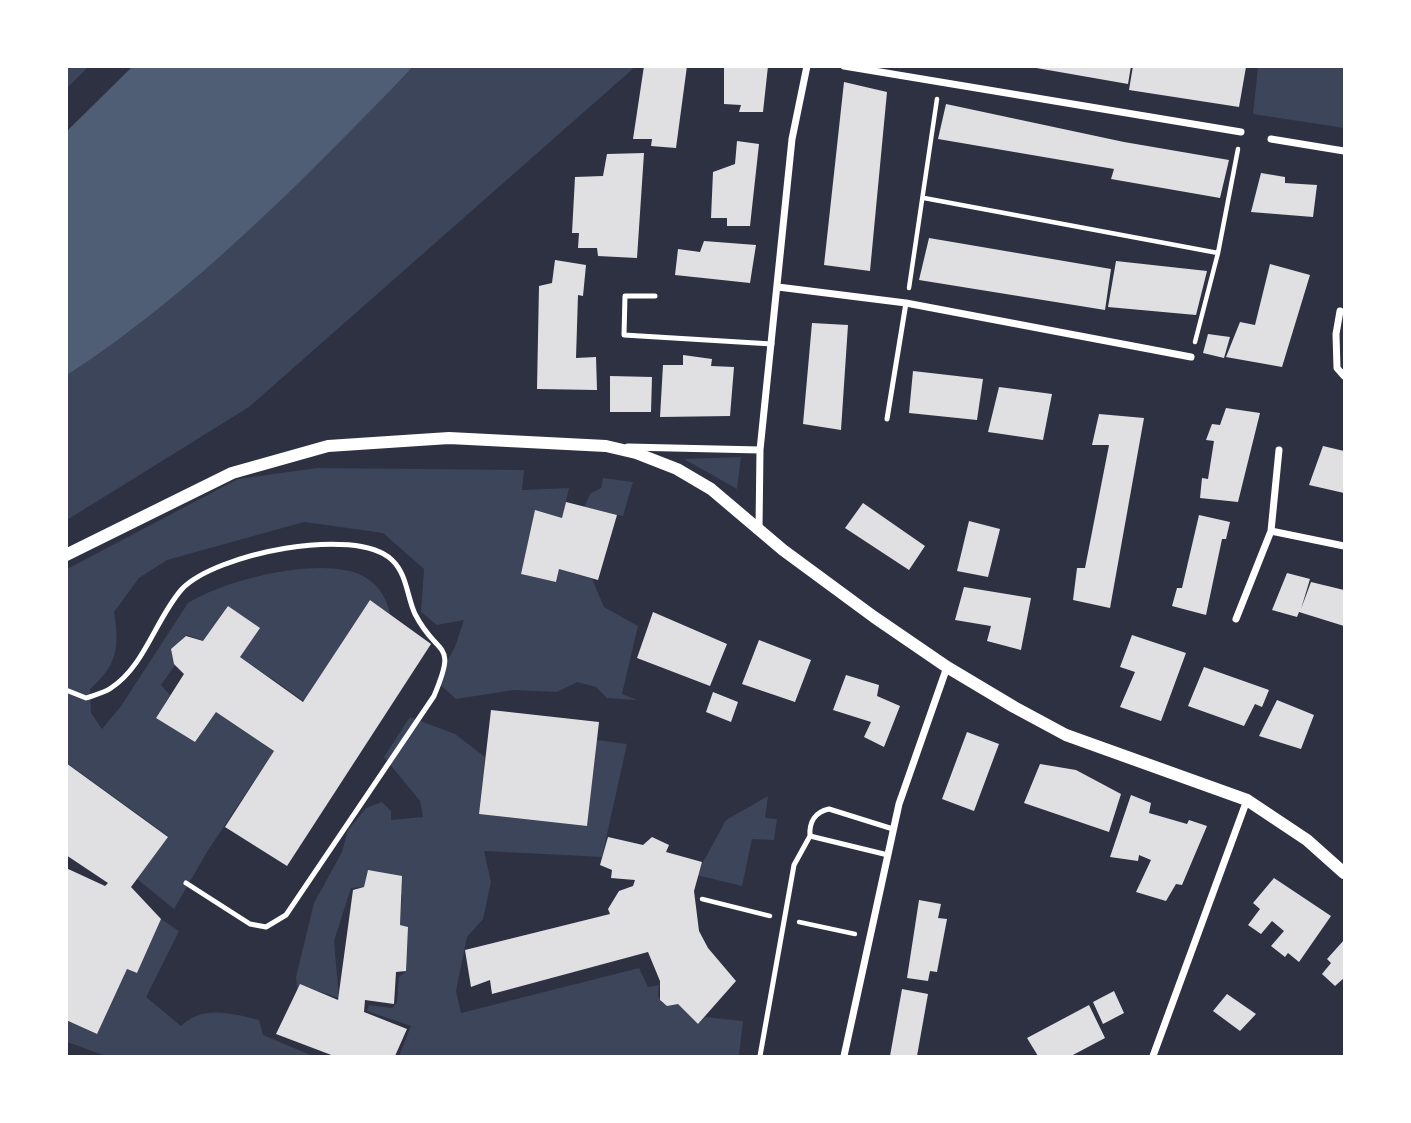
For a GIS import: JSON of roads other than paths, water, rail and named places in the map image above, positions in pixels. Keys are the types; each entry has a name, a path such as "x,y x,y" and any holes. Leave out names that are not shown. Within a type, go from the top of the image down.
{"street":[{"path":"759,528 760,450 792,139 807,66"},
{"path":"844,66 1241,132"},
{"path":"1271,139 1345,152"},
{"path":"778,287 906,303 1191,357"},
{"path":"1340,311 1336,334 1337,368 1345,376"},
{"path":"66,555 232,473 328,446 449,438 760,450"},
{"path":"606,446 636,453 677,469 711,489 783,550 947,667 1066,735 1247,800 1307,840 1345,873"},
{"path":"1236,619 1271,531 1279,450"},
{"path":"1271,531 1345,546"},
{"path":"844,1056 899,804 947,667"},
{"path":"1153,1056 1247,800"}],"lane":[{"path":"655,296 625,296 624,335 772,344"},
{"path":"887,419 906,303"},
{"path":"66,690 86,698 111,688 130,669 182,589 201,575 261,551 302,545 363,547 391,559 402,575 423,630 446,652 447,664 434,696 286,915 266,927 250,925 186,883"},
{"path":"760,1056 791,877 800,850 810,836 815,816 828,808 893,829"},
{"path":"810,836 888,855"}]}
